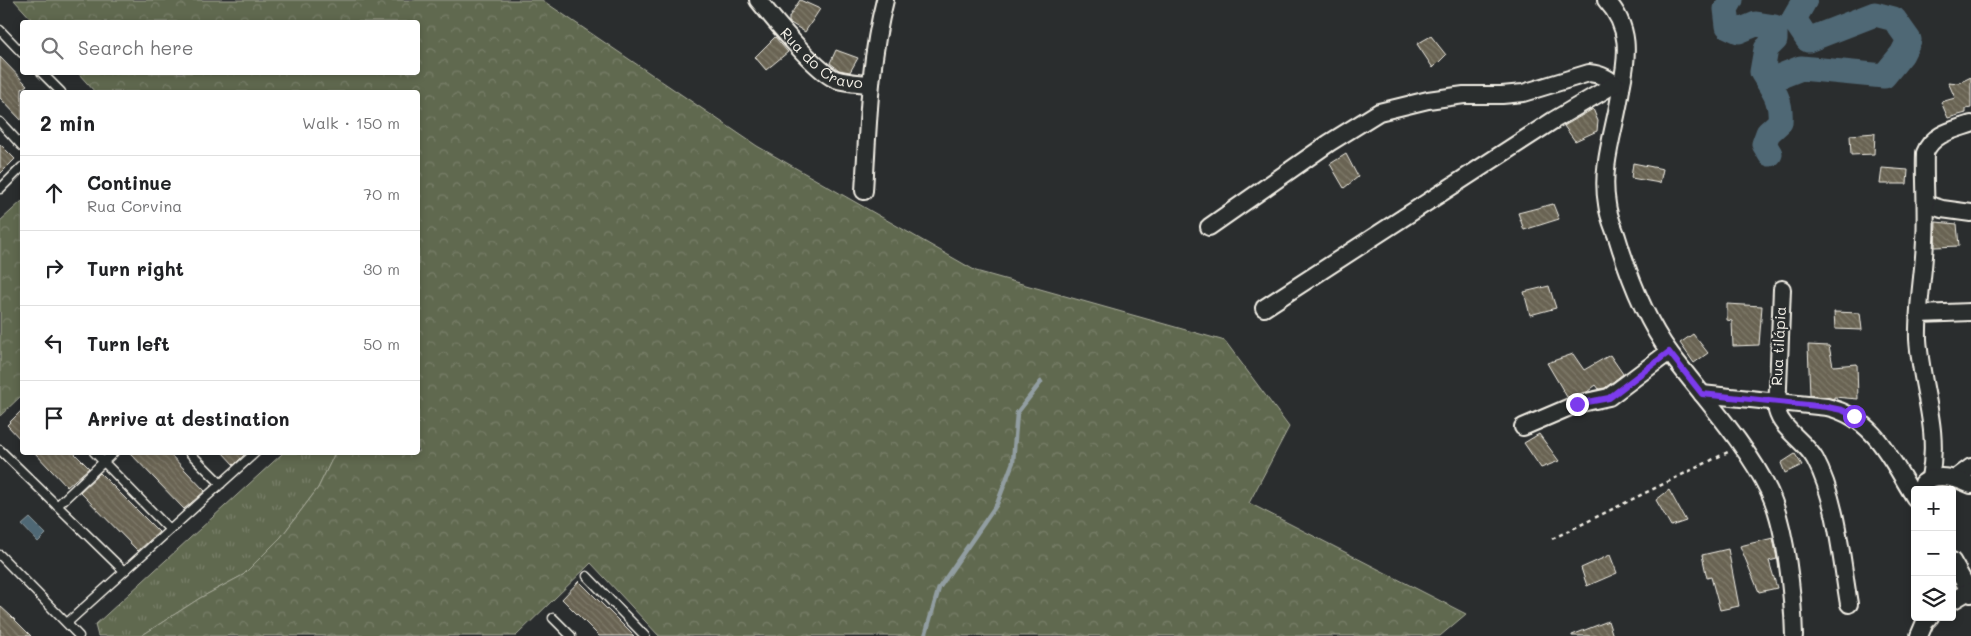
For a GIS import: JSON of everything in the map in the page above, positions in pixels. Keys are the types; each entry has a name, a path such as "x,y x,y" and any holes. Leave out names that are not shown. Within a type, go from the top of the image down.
{"street":[{"name":"Rua do Cravo","path":"758,0 795,42 828,74 836,79 870,84"},
{"path":"864,191 870,84 885,0"},
{"path":"1606,0 1613,8 1624,28 1627,49 1618,86 1607,155 1605,173 1607,204 1625,263 1649,319 1669,352 1754,466 1769,492 1780,521 1794,636"},
{"path":"1209,227 1342,134 1379,112 1428,100 1464,95 1523,93 1589,73 1598,74 1618,86"},
{"path":"1264,308 1538,131 1618,86"},
{"path":"1922,486 1930,478 1934,448 1920,358 1919,314 1923,276 1926,204 1925,153 1928,145 1941,135 1971,124"},
{"path":"1926,204 1942,209 1971,213"},
{"name":"Rua tilápia","path":"1777,403 1782,289"},
{"path":"1919,314 1971,312"},
{"path":"1523,427 1577,404 1609,398 1669,352"},
{"path":"1702,394 1842,410 1854,416 1868,428 1887,453 1911,492"},
{"path":"1777,403 1778,416 1814,457 1824,477 1830,498 1849,604"},
{"path":"1956,478 1971,467"},
{"path":"1930,478 1956,478 1971,485"},
{"path":"1956,569 1970,593 1956,599"},
{"path":"1920,636 1926,621"}],"lane":[{"path":"0,30 20,51"},
{"path":"44,75 59,90"},
{"path":"0,122 20,144"},
{"path":"0,189 20,169"},
{"path":"0,450 124,571"},
{"path":"97,455 170,530"},
{"path":"57,506 111,455"},
{"path":"192,455 221,484"},
{"path":"67,623 253,455"},
{"path":"0,555 79,636"},
{"path":"587,576 644,636"},
{"path":"552,618 571,636"}],"path":[{"path":"1552,539 1740,446"}],"green space":[{"path":"14,0 542,0 757,146 976,271 1225,341 1289,427 1249,503 1466,614 1440,636 659,636 591,563 516,636 141,636 200,598 243,575 281,537 318,488 334,455 420,455 420,90 93,90 80,75 420,75 420,20 32,20"},
{"path":"20,203 20,397 0,416 0,221"},
{"path":"281,455 334,455 318,488 281,537 243,575 200,598 141,636 98,636 95,625"}],"water":[{"path":"30,518 46,534 38,542 22,525"}],"building":[{"path":"800,0 820,9 805,32 789,22 789,17"},
{"path":"1431,36 1446,55 1433,68 1417,44"},
{"path":"775,37 788,52 766,70 755,57"},
{"path":"836,50 858,58 850,72 839,70 830,63"},
{"path":"0,57 27,85 20,90 20,119 0,98"},
{"path":"1971,77 1971,108 1966,109 1966,113 1948,118 1941,102 1955,98 1948,82 1959,83"},
{"path":"1593,109 1598,121 1597,131 1575,141 1564,126"},
{"path":"1875,133 1874,154 1851,155 1850,135"},
{"path":"0,144 15,159 0,174"},
{"path":"1346,154 1358,177 1344,188 1330,164"},
{"path":"1633,163 1663,169 1660,183 1631,178"},
{"path":"1882,168 1908,170 1907,184 1880,184"},
{"path":"1553,204 1559,219 1524,230 1518,213"},
{"path":"1936,222 1957,224 1959,246 1935,247"},
{"path":"1549,286 1556,308 1530,315 1524,292"},
{"path":"1727,304 1762,306 1759,345 1733,346 1732,321 1727,320"},
{"path":"1834,312 1860,313 1862,330 1835,329"},
{"path":"1693,334 1708,353 1694,363 1680,343"},
{"path":"1808,345 1829,346 1833,366 1857,364 1858,399 1834,397 1834,399 1810,395"},
{"path":"1573,354 1584,370 1610,355 1623,374 1605,388 1599,389 1596,385 1587,392 1567,397 1547,363"},
{"path":"20,412 20,439 7,425"},
{"path":"1539,434 1559,461 1541,468 1524,443"},
{"path":"1795,454 1802,465 1785,473 1781,463"},
{"path":"37,455 76,455 89,468 67,487"},
{"path":"132,455 171,455 205,491 184,509"},
{"path":"225,455 244,455 234,465"},
{"path":"100,473 159,532 138,551 80,492"},
{"path":"1669,490 1686,521 1671,526 1656,500"},
{"path":"1773,538 1777,559 1769,561 1777,588 1759,592 1740,546"},
{"path":"1728,549 1739,606 1720,610 1711,577 1707,578 1702,555"},
{"path":"1610,555 1617,573 1587,586 1581,568"},
{"path":"579,581 634,636 599,636 562,599"},
{"path":"0,606 12,617 31,636 0,636"},
{"path":"1608,621 1613,636 1572,636 1572,635"}],"waterway":[{"path":"1731,0 1726,9 1728,26 1739,31 1756,24 1775,27 1775,40 1766,49 1762,72 1773,90 1780,107 1780,122 1768,133 1764,144 1770,154"},
{"path":"1768,81 1801,68 1884,76 1902,54 1909,40 1894,19 1875,14 1808,40 1794,19 1805,0"},
{"path":"925,636 939,588 997,504 1013,462 1017,413 1041,382"}],"route":[{"path":"1577,404 1609,398 1669,352 1702,394 1827,407 1842,410 1854,416"}]}
